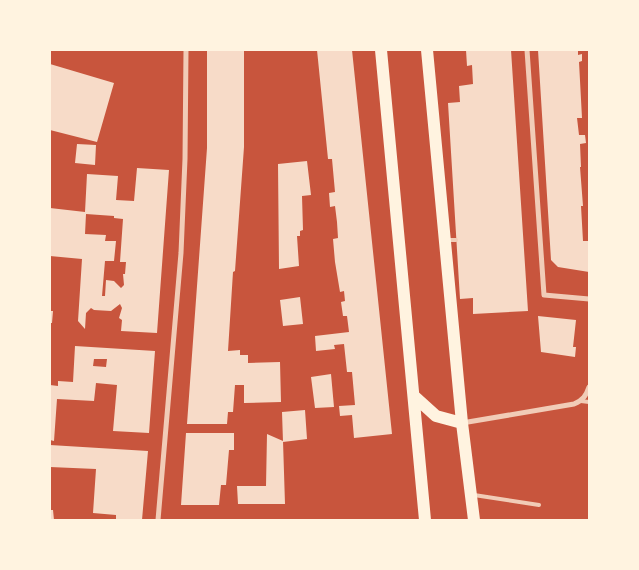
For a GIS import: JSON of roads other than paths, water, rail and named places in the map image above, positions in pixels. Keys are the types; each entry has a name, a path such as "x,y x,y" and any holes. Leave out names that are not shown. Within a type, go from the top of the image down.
{"main road":[{"path":"381,50 415,397 425,520"},
{"path":"427,50 451,240 462,423 474,520"},
{"path":"415,397 436,416 462,423"}],"street":[{"path":"158,520 181,253 185,159 186,50"},
{"path":"527,50 544,295 589,298"},
{"path":"462,423 563,407 581,401 589,387"}],"lane":[{"path":"581,401 589,402"},
{"path":"471,495 539,505"}]}
